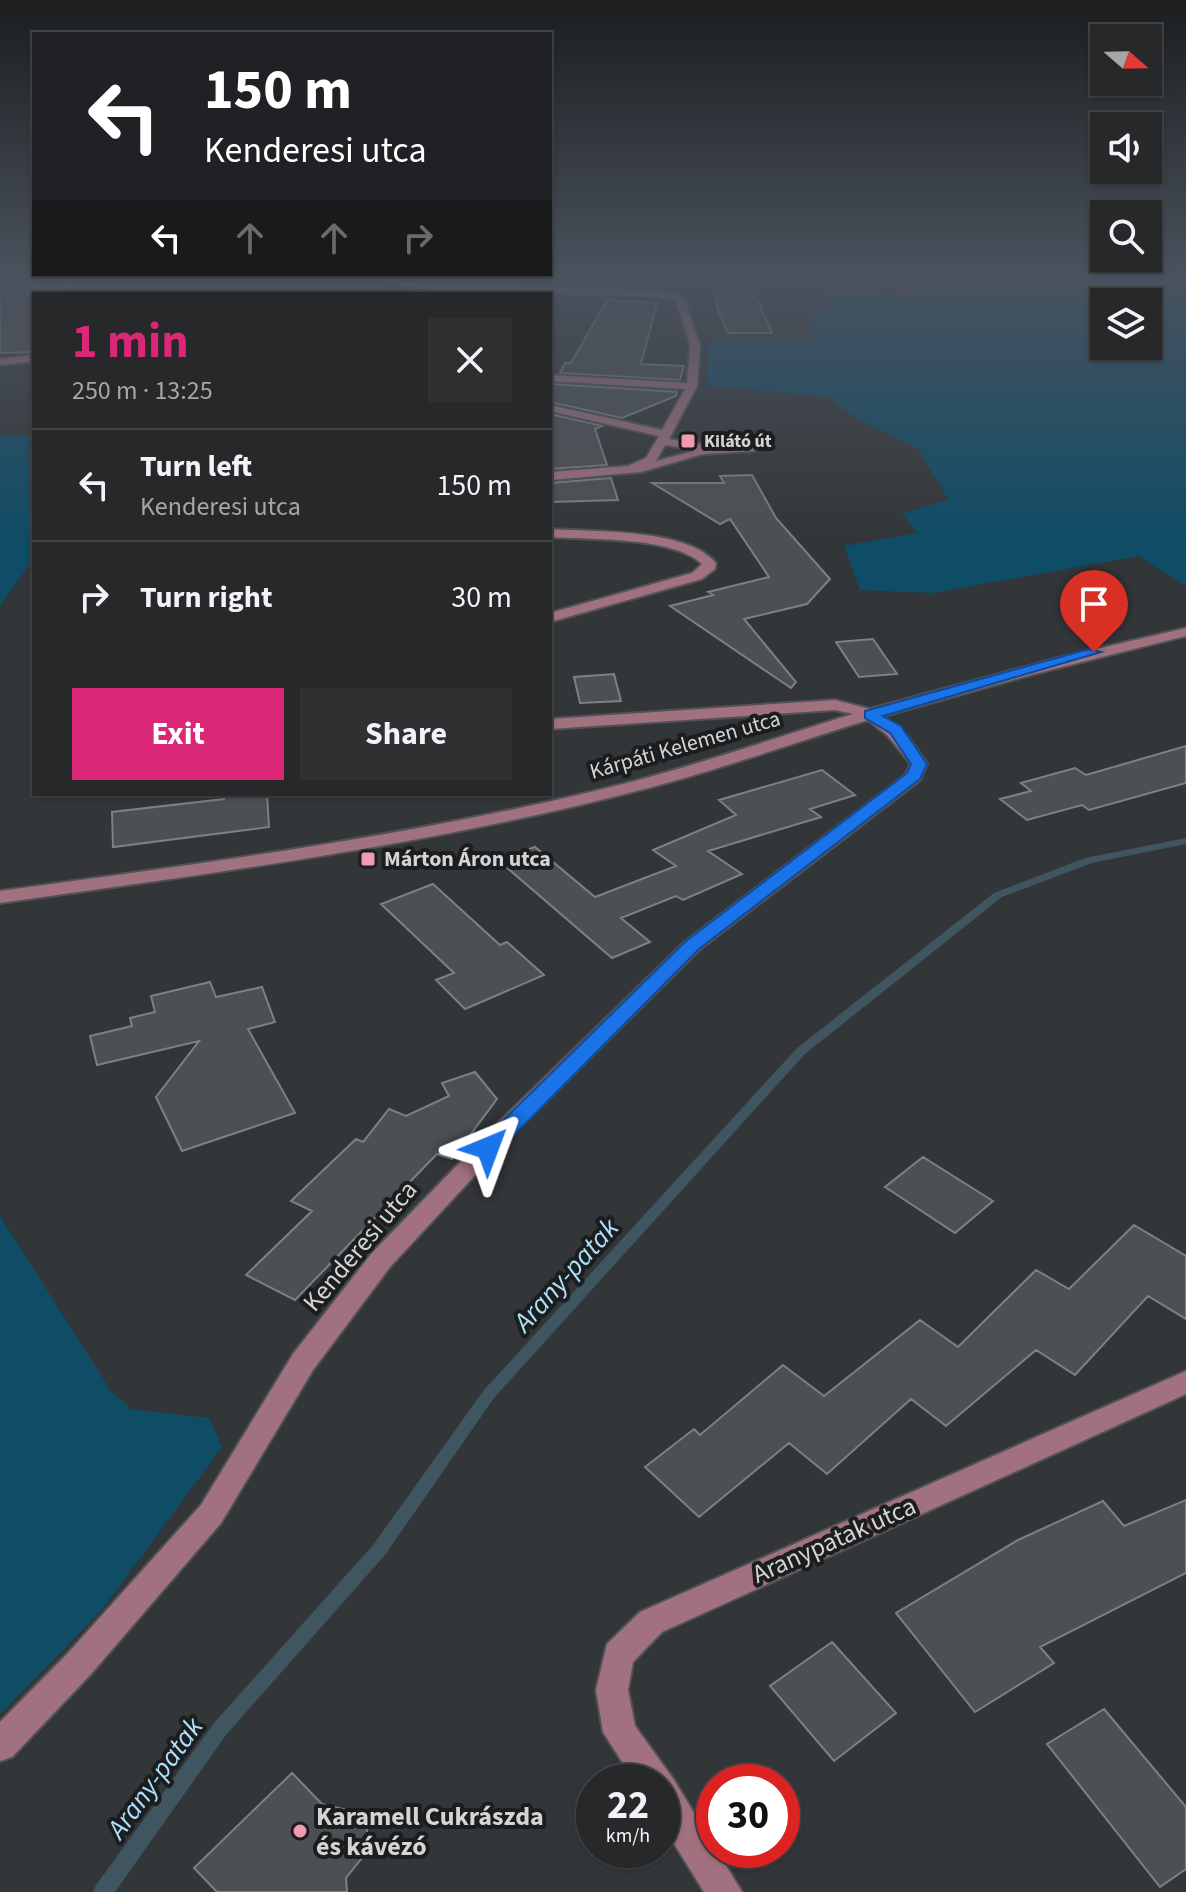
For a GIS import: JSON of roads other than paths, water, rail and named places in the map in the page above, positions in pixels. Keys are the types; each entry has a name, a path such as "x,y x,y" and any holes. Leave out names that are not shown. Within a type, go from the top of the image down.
{"street":[{"path":"630,469 651,460 692,386 694,364"},
{"path":"552,378 692,386"},
{"path":"552,409 696,446 700,451"},
{"path":"552,476 665,464 700,451 753,448"},
{"path":"552,533 667,544 699,552 709,563 708,569 689,579 552,617"},
{"name":"Kárpáti Kelemen utca","path":"0,897 382,842 697,770 870,715 1094,652 1186,632"},
{"path":"552,724 835,705 870,715"},
{"name":"Kenderesi utca","path":"0,1745 80,1663 211,1514 303,1362 381,1260 509,1125 693,945 914,776 919,764 895,730 870,715"},
{"name":"Aranypatak utca","path":"642,1764 620,1732 612,1690 618,1655 651,1622 1186,1382"},
{"path":"680,1821 724,1892"}],"waterway":[{"name":"Arany-patak","path":"103,1892 220,1729 379,1550 489,1394 801,1051 998,895 1089,860 1186,841"}],"place":[{"name":"Kilátó út","path":"688,441"},
{"name":"Márton Áron utca","path":"368,859"},
{"name":"Karamell Cukrászda és kávézó","path":"300,1831"}]}
